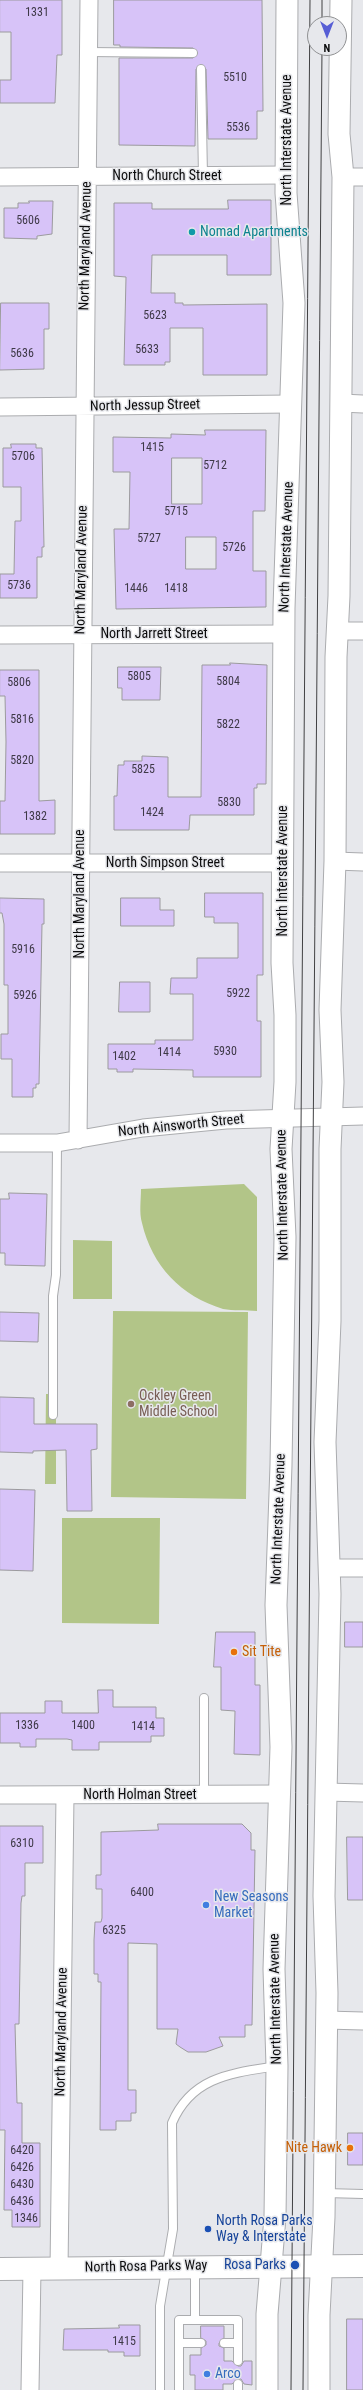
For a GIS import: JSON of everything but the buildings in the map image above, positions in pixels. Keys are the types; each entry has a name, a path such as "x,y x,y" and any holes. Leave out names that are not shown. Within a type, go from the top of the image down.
{"main road":[{"name":"North Rosa Parks Way","path":"0,2269 167,2266 363,2266"}],"street":[{"name":"North Maryland Avenue","path":"78,1140 81,634 88,0"},
{"name":"North Interstate Avenue","path":"267,2390 267,2314 275,2217 277,2066 274,1969 281,1747 276,1605 281,1465 284,1260 281,1149 285,1015 282,963 284,634 294,303 286,176 287,0"},
{"path":"319,2390 324,2193 326,2020 324,1896 329,1568 325,1442 330,1321 333,1082 330,1010 335,861 341,403 343,177 340,134 341,0"},
{"name":"North Church Street","path":"0,176 286,176"},
{"path":"343,177 363,177"},
{"path":"341,403 363,404"},
{"name":"North Jessup Street","path":"0,407 291,404"},
{"path":"337,631 363,632"},
{"name":"North Jarrett Street","path":"0,635 284,634"},
{"path":"335,861 363,862"},
{"name":"North Simpson Street","path":"0,863 282,863"},
{"name":"North Ainsworth Street","path":"0,1143 57,1143 143,1128 190,1123 332,1116 363,1116"},
{"path":"329,1568 363,1568"},
{"path":"326,1792 363,1792"},
{"name":"North Holman Street","path":"0,1795 280,1794"},
{"name":"North Maryland Avenue","path":"59,2269 65,1795"},
{"path":"326,2020 363,2020"},
{"path":"30,2390 32,2269"}],"lane":[{"path":"88,52 193,53"},
{"path":"201,69 203,176"},
{"path":"54,1416 53,1296 56,1275 57,1143"},
{"path":"204,1698 204,1795"},
{"path":"160,2390 160,2306 173,2229 172,2123 177,2112 201,2087 226,2074 277,2066"},
{"path":"324,2193 363,2194"},
{"path":"195,2266 195,2320"},
{"path":"178,2390 179,2320 238,2320 238,2361"},
{"path":"179,2343 201,2343"},
{"path":"224,2343 238,2343"}],"green space":[{"path":"244,1184 257,1197 257,1311 223,1309 194,1296 170,1277 153,1253 147,1239 142,1223 140,1206 141,1189"},
{"path":"73,1240 112,1241 112,1299 73,1299"},
{"path":"113,1311 248,1312 246,1499 111,1497"},
{"path":"46,1394 56,1394 56,1484 45,1484"},
{"path":"62,1518 160,1518 159,1624 62,1623"}],"tram line":[{"path":"291,2390 310,0"},
{"path":"322,0 322,16"},
{"path":"303,2390 322,56"}],"place":[{"name":"Nomad Apartments","path":"192,232"},
{"name":"Ockley Green Middle School","path":"131,1404"},
{"name":"Sit Tite","path":"234,1652"},
{"name":"New Seasons Market","path":"206,1905"},
{"name":"Nite Hawk","path":"350,2148"},
{"name":"North Rosa Parks Way & Interstate","path":"208,2229"},
{"name":"Rosa Parks","path":"295,2265"},
{"name":"Arco","path":"207,2374"}]}
